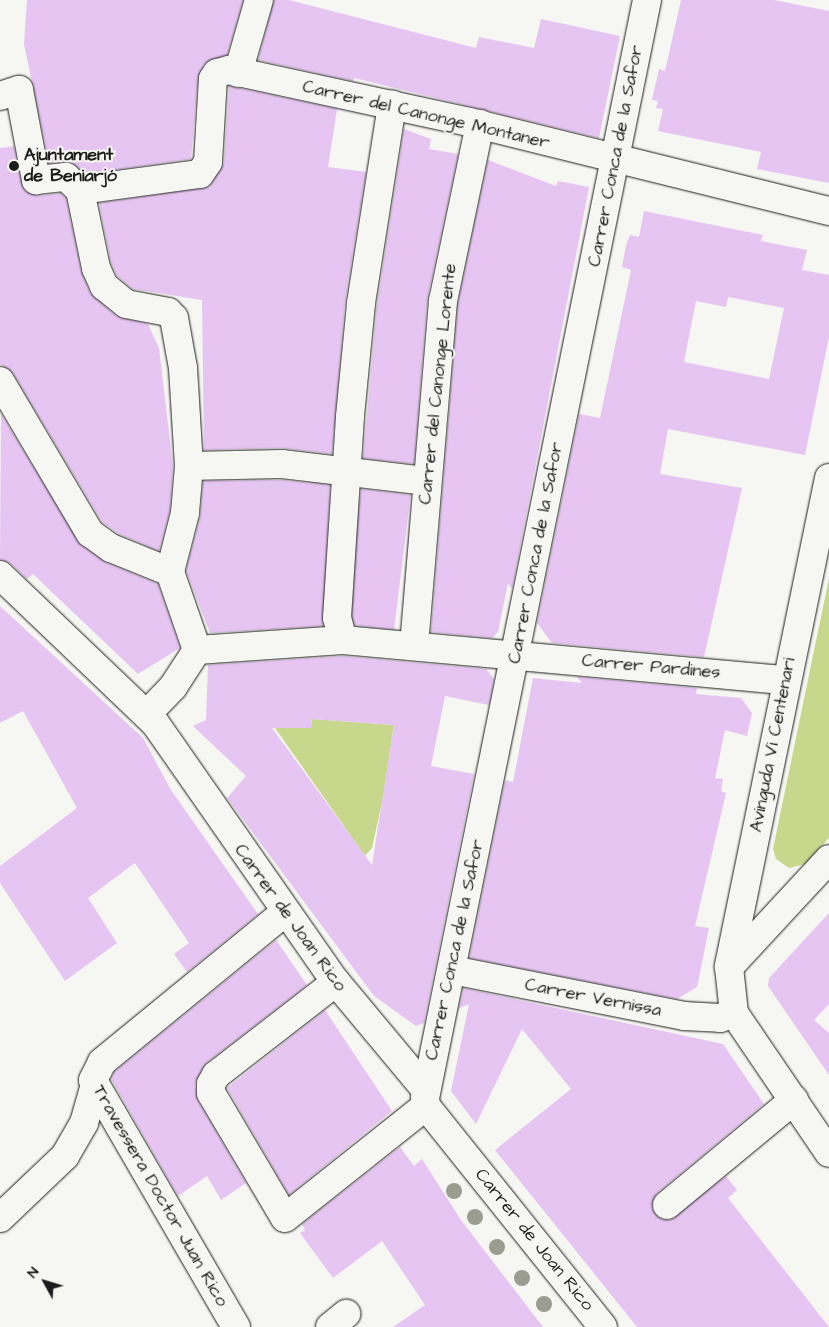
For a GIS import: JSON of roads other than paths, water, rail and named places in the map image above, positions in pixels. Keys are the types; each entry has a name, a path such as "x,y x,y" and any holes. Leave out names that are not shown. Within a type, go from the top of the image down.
{"street":[{"path":"80,190 200,174 208,162 214,79 226,70 238,73 259,0"},
{"name":"Carrer Conca de la Safor","path":"426,1098 614,160 648,0"},
{"name":"Carrer del Canonge Montaner","path":"238,73 480,124 614,160 829,211"},
{"path":"0,96 19,90 36,180 66,177 80,190 96,268 104,286 126,304 172,314 182,368 189,466 185,513 170,572 197,650 173,687 147,714"},
{"path":"343,640 337,618 346,470 361,303 392,104"},
{"name":"Carrer del Canonge Lorente","path":"414,646 443,301 480,124"},
{"path":"2,386 90,534 111,548 170,572"},
{"path":"189,466 282,464 427,481"},
{"name":"Avinguda Vi Centenari","path":"734,1013 729,967 786,680 829,478"},
{"name":"Carrer de Joan Rico","path":"0,575 147,714 166,738 285,912 336,982 603,1327"},
{"name":"Carrer Pardines","path":"197,650 343,640 786,680"},
{"path":"729,967 829,859"},
{"name":"Travessera Doctor Juan Rico","path":"236,1327 94,1087 102,1062 285,912"},
{"name":"Carrer Vernissa","path":"452,970 684,1016 720,1018 734,1013"},
{"path":"336,982 216,1075 211,1084 211,1093 285,1218 426,1098"},
{"path":"734,1013 829,1153"},
{"path":"0,1218 65,1156 90,1107 94,1087"},
{"path":"668,1205 794,1100"}],"place":[{"name":"Ajuntament de Beniarjó","path":"14,166"}]}
